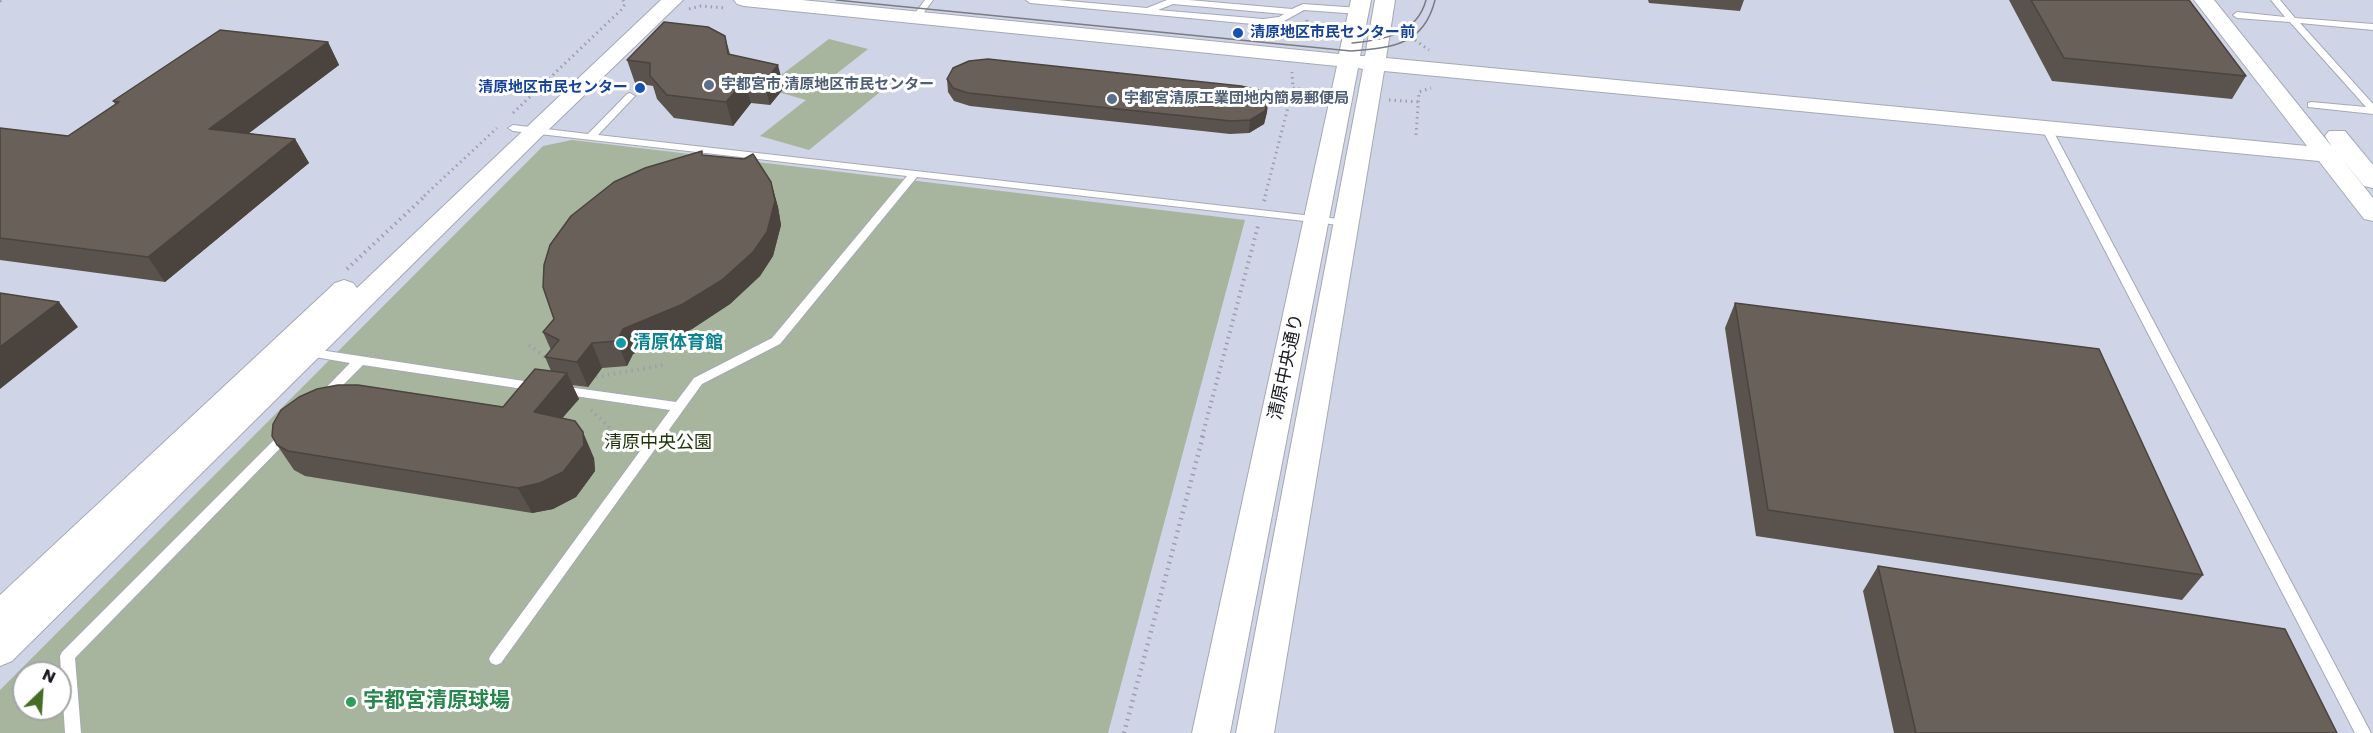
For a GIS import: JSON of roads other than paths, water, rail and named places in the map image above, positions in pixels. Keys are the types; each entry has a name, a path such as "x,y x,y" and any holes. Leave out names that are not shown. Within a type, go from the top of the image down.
{"street":[{"path":"0,651 307,352 646,0"},
{"name":"清原中央通り","path":"1211,733 1318,220 1362,62 1385,0"},
{"path":"2204,0 2331,150 2373,214"},
{"path":"738,4 916,17 2046,127 2331,150"},
{"path":"0,616 523,130 679,5"},
{"name":"清原中央通り","path":"1255,733 1348,223 1362,62 1360,5"},
{"path":"2231,7 2311,105 2331,150 2373,181"},
{"path":"1549,79 1706,84 2331,150"}],"lane":[{"path":"916,17 929,0"},
{"path":"1030,0 1263,22 1281,19 1307,6 1360,5"},
{"path":"2275,0 2373,111"},
{"path":"2231,7 2293,20 2373,27"},
{"path":"590,137 630,96"},
{"path":"2311,105 2373,111"},
{"path":"2046,127 2363,733"},
{"path":"523,130 1348,223"},
{"path":"496,659 698,381 776,341 915,173"},
{"path":"307,352 677,407"},
{"path":"310,411 360,360"},
{"path":"73,733 67,656 293,428"}],"tram line":[{"path":"836,0 1351,51 1393,45 1414,35 1423,27 1435,0"},
{"path":"1352,43 1376,40 1407,28 1422,11 1426,0"}],"place":[{"name":"清原地区市民センター前","path":"1238,33"},
{"name":"宇都宮市 清原地区市民センター","path":"709,85"},
{"name":"清原地区市民センター","path":"640,88"},
{"name":"宇都宮清原工業団地内簡易郵便局","path":"1112,99"},
{"name":"清原体育館","path":"621,343"},
{"name":"宇都宮清原球場","path":"351,702"}],"park label":[{"name":"清原中央公園","path":"658,443"}]}
